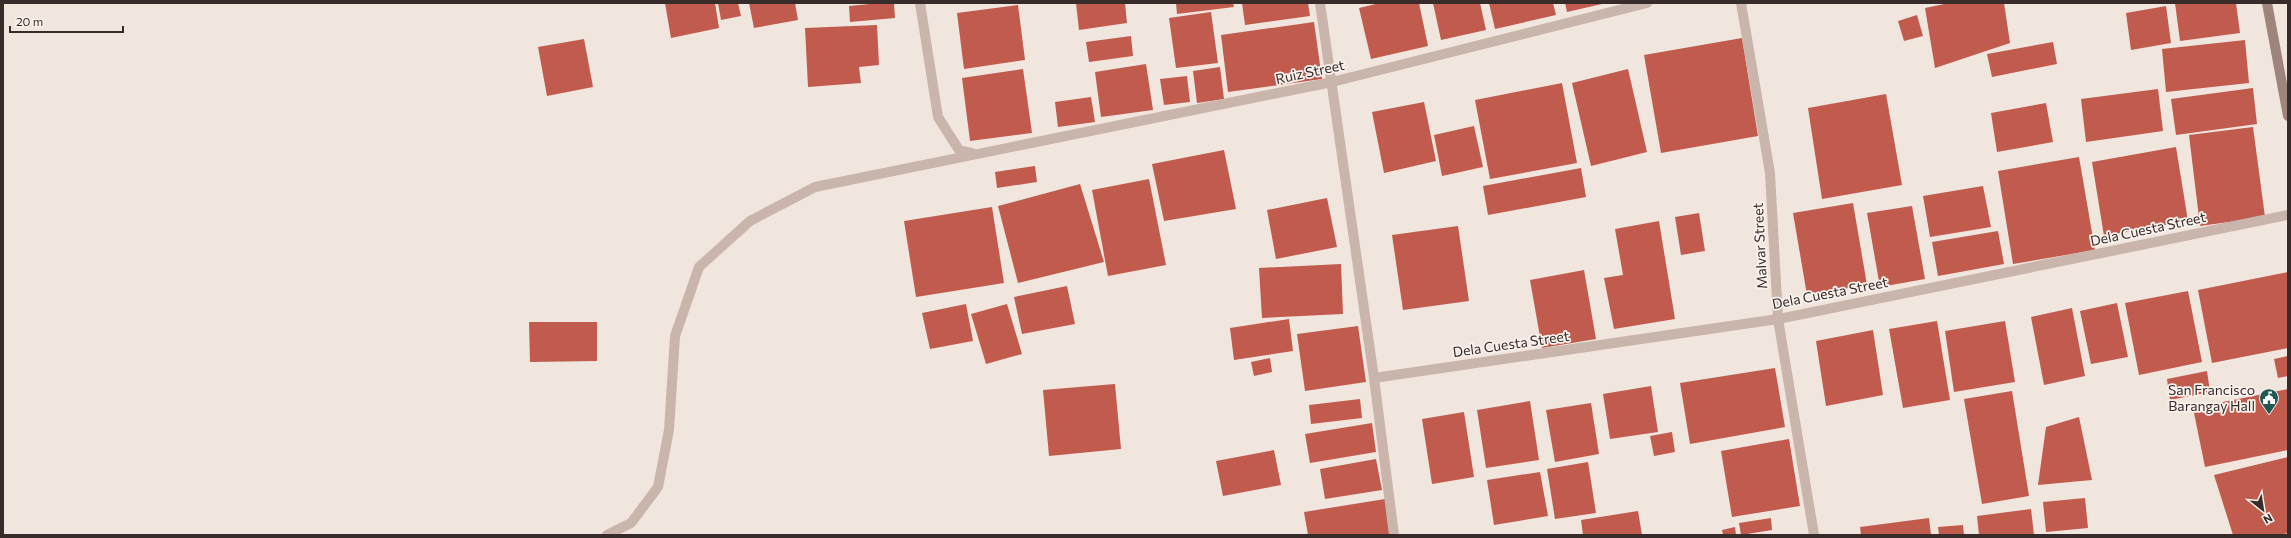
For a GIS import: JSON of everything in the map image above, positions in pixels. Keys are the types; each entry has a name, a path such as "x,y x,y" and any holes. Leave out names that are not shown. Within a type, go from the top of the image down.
{"main road":[{"path":"2267,3 2288,116"}],"street":[{"path":"920,3 938,117 959,150 976,154"},
{"path":"1320,3 1374,378 1394,535"},
{"name":"Ruiz Street","path":"607,535 631,523 658,487 669,430 675,336 699,267 750,220 815,187 1332,82 1647,3"},
{"name":"Malvar Street","path":"1741,3 1770,173 1778,319 1814,535"},
{"name":"Dela Cuesta Street","path":"1374,378 1778,319 2288,215"}],"building":[{"path":"665,3 715,3 719,28 671,38"},
{"path":"718,3 738,3 741,16 721,20"},
{"path":"749,3 795,3 798,20 754,28"},
{"path":"894,3 895,18 850,22 849,6"},
{"path":"1076,3 1125,3 1127,23 1079,30"},
{"path":"1176,3 1233,3 1234,7 1177,14"},
{"path":"1242,3 1308,3 1310,16 1245,25"},
{"path":"1380,3 1419,3 1428,46 1371,59 1359,8"},
{"path":"1433,3 1480,3 1486,30 1441,40"},
{"path":"1489,3 1553,3 1556,15 1495,29"},
{"path":"1565,3 1602,3 1602,4 1567,12"},
{"path":"1949,3 2004,3 2010,43 1935,68 1925,8"},
{"path":"2175,3 2236,3 2240,33 2180,41"},
{"path":"1018,5 1025,60 964,69 957,13"},
{"path":"2166,6 2171,43 2131,50 2126,13"},
{"path":"1211,12 1218,63 1176,68 1169,18"},
{"path":"1917,15 1923,36 1904,41 1898,21"},
{"path":"1314,22 1322,79 1228,92 1221,35"},
{"path":"877,25 879,65 859,67 861,83 808,87 805,28"},
{"path":"1131,36 1133,56 1089,62 1086,42"},
{"path":"1742,38 1758,136 1661,153 1644,55"},
{"path":"584,39 593,87 547,96 538,47"},
{"path":"2245,40 2249,83 2166,92 2162,49"},
{"path":"2053,42 2057,64 1992,77 1987,54"},
{"path":"1146,64 1153,110 1101,117 1095,72"},
{"path":"1220,67 1224,99 1197,103 1193,71"},
{"path":"1023,69 1032,133 970,141 962,78"},
{"path":"1628,69 1647,152 1591,166 1572,83"},
{"path":"1187,76 1190,102 1164,105 1160,79"},
{"path":"1562,83 1577,163 1490,179 1475,100"},
{"path":"2253,88 2257,124 2176,135 2171,99"},
{"path":"2158,89 2163,131 2086,142 2081,99"},
{"path":"1886,94 1902,185 1822,199 1808,108"},
{"path":"1091,97 1095,122 1058,127 1055,102"},
{"path":"1424,102 1436,161 1384,173 1372,112"},
{"path":"2046,103 2053,142 1997,152 1991,113"},
{"path":"1474,126 1483,167 1442,176 1434,135"},
{"path":"2253,127 2265,217 2200,226 2189,135"},
{"path":"2176,147 2188,221 2104,236 2092,162"},
{"path":"1224,150 1236,209 1164,221 1152,164"},
{"path":"2079,157 2095,250 2013,264 1998,171"},
{"path":"1035,166 1037,182 997,188 995,172"},
{"path":"1581,168 1586,197 1488,215 1483,186"},
{"path":"1149,179 1166,265 1108,276 1092,190"},
{"path":"1080,184 1104,262 1018,283 998,206"},
{"path":"1983,186 1991,227 1930,237 1923,196"},
{"path":"1327,198 1337,247 1276,259 1267,210"},
{"path":"1853,203 1867,285 1807,295 1793,213"},
{"path":"1912,206 1925,279 1880,287 1867,213"},
{"path":"992,207 1004,283 916,297 904,221"},
{"path":"1699,213 1705,251 1681,255 1675,217"},
{"path":"1659,221 1675,319 1614,329 1604,278 1623,275 1615,229"},
{"path":"1458,226 1469,301 1403,310 1392,235"},
{"path":"1998,231 2004,264 1938,276 1932,242"},
{"path":"1341,264 1343,314 1262,318 1259,268"},
{"path":"1584,270 1596,339 1542,348 1530,280"},
{"path":"2288,272 2288,348 2212,363 2198,290"},
{"path":"1067,286 1075,324 1022,334 1014,297"},
{"path":"2188,291 2202,362 2139,375 2125,303"},
{"path":"2117,303 2128,357 2091,364 2080,311"},
{"path":"966,304 973,341 930,349 922,313"},
{"path":"1007,304 1022,354 986,364 971,314"},
{"path":"2072,308 2085,376 2044,385 2031,317"},
{"path":"1289,319 1293,351 1234,360 1230,328"},
{"path":"1937,321 1950,400 1903,408 1889,329"},
{"path":"2005,321 2015,382 1954,392 1945,331"},
{"path":"529,322 597,322 597,361 530,362"},
{"path":"1358,326 1366,382 1305,391 1297,334"},
{"path":"1873,330 1883,395 1826,406 1816,341"},
{"path":"2288,356 2288,376 2278,378 2274,359"},
{"path":"1270,358 1272,372 1254,376 1251,362"},
{"path":"1775,368 1785,427 1690,444 1680,383"},
{"path":"2207,371 2210,392 2170,400 2167,379"},
{"path":"1115,384 1121,449 1049,456 1043,390"},
{"path":"1651,386 1658,432 1610,439 1603,394"},
{"path":"2288,389 2288,450 2205,467 2193,408"},
{"path":"2012,391 2029,496 1982,504 1964,399"},
{"path":"1360,399 1362,418 1311,424 1309,405"},
{"path":"1530,401 1539,460 1486,468 1477,410"},
{"path":"1591,403 1599,454 1555,462 1546,410"},
{"path":"1464,412 1474,477 1432,484 1422,419"},
{"path":"2079,417 2092,480 2038,485 2046,427"},
{"path":"1372,423 1376,452 1310,463 1305,434"},
{"path":"1672,432 1675,452 1654,456 1650,436"},
{"path":"1789,439 1800,506 1732,517 1721,451"},
{"path":"1274,450 1281,485 1223,496 1216,461"},
{"path":"2288,457 2288,533 2280,535 2233,535 2214,475"},
{"path":"1376,459 1382,490 1325,499 1320,469"},
{"path":"1588,462 1596,513 1555,519 1547,469"},
{"path":"1540,472 1548,516 1494,525 1487,480"},
{"path":"2085,498 2088,528 2046,532 2043,502"},
{"path":"1385,499 1391,535 1308,535 1304,512"},
{"path":"2031,509 2034,535 1979,535 1977,516"},
{"path":"1638,511 1642,535 1583,535 1581,520"},
{"path":"1771,518 1772,530 1741,535 1739,523"},
{"path":"1929,518 1931,535 1861,535 1860,527"},
{"path":"1963,525 1964,535 1939,535 1938,527"},
{"path":"1735,527 1736,535 1723,535 1722,530"}],"place":[{"name":"San Francisco Barangay Hall","path":"2269,415"}]}
